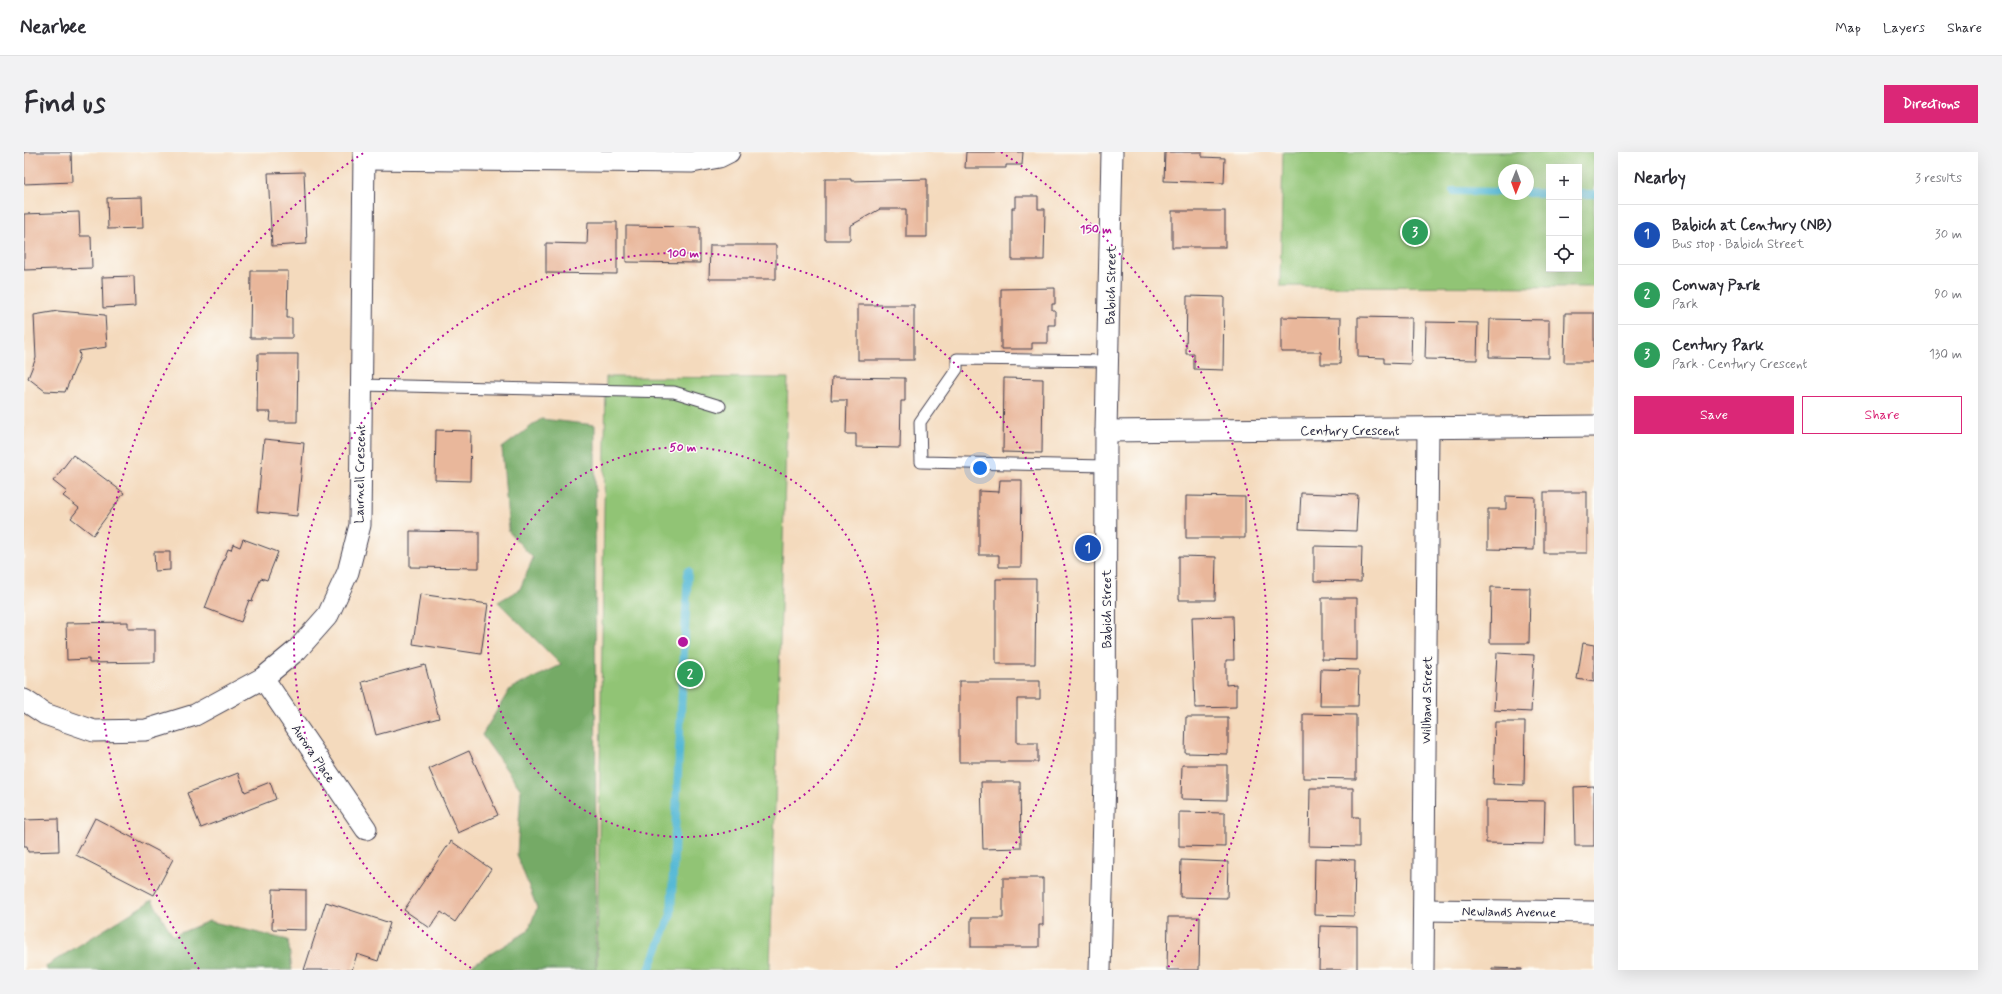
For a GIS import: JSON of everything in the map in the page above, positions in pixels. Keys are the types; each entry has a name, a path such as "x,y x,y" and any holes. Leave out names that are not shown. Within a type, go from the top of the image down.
{"street":[{"path":"364,155 692,162 719,157 729,152"},
{"name":"Babich Street","path":"1100,970 1105,775 1106,431 1112,152"},
{"name":"Laurnell Crescent","path":"24,700 45,714 94,731 146,730 194,715 263,678 297,650 328,615 348,572 360,525 360,385 364,155"},
{"name":"Century Crescent","path":"1106,431 1428,429 1594,426"},
{"name":"Willband Street","path":"1423,970 1428,429"},
{"name":"Aurora Place","path":"263,678 366,829"},
{"name":"Newlands Avenue","path":"1424,910 1594,912"}],"lane":[{"path":"1106,466 921,462 920,422 958,369 957,359 1108,361"},
{"path":"360,385 674,392 720,406"}],"green space":[{"path":"1283,152 1594,152 1594,287 1280,286"},
{"path":"606,377 788,378 770,970 597,970"},
{"path":"541,419 595,425 596,970 464,970 528,931 537,908 517,855 521,790 482,735 510,689 561,665 498,602 520,589 533,558 509,532 502,448"},
{"path":"152,900 173,936 209,921 288,940 292,970 47,970 46,966"}],"building":[{"path":"24,152 71,152 72,182 24,184"},
{"path":"966,152 1023,152 1022,165 1006,165 1006,168 965,168"},
{"path":"1165,152 1202,152 1202,157 1225,158 1224,183 1164,181"},
{"path":"304,172 307,244 272,246 268,173"},
{"path":"825,179 851,179 851,181 927,179 927,237 906,237 906,209 880,209 850,226 850,240 825,240"},
{"path":"1015,196 1038,196 1038,209 1045,209 1044,260 1012,260 1012,208 1015,208"},
{"path":"142,197 143,228 108,229 107,198"},
{"path":"1172,211 1225,211 1225,247 1172,247"},
{"path":"79,212 80,236 91,236 92,268 24,270 24,214"},
{"path":"588,222 617,222 617,274 546,273 546,243 587,244"},
{"path":"626,226 700,227 700,263 626,262"},
{"path":"710,245 776,245 776,279 709,279"},
{"path":"251,271 288,271 287,318 292,318 292,338 250,338"},
{"path":"134,276 135,306 103,308 102,277"},
{"path":"1055,288 1055,304 1052,304 1052,310 1055,310 1055,325 1048,325 1048,343 1032,343 1032,349 1001,349 1001,289"},
{"path":"1187,296 1224,297 1223,370 1194,369 1194,354 1186,354"},
{"path":"858,305 914,305 914,360 858,360"},
{"path":"58,311 105,315 107,347 79,351 80,356 65,392 45,391 28,378 36,358 34,315"},
{"path":"1565,313 1594,313 1594,362 1564,362"},
{"path":"1281,317 1341,318 1340,364 1321,364 1321,352 1281,352"},
{"path":"1358,317 1412,318 1411,364 1384,363 1384,358 1358,357"},
{"path":"1490,319 1549,320 1549,358 1489,357"},
{"path":"1426,322 1478,323 1477,360 1425,359"},
{"path":"258,354 298,354 297,422 270,422 271,412 257,412"},
{"path":"832,377 905,378 905,401 901,401 900,448 856,447 856,434 846,434 847,400 831,400"},
{"path":"1004,378 1043,379 1042,453 1003,452"},
{"path":"436,430 471,431 470,481 435,480"},
{"path":"264,439 304,443 297,516 257,512"},
{"path":"73,455 124,493 93,535 71,518 79,508 63,496 67,492 53,481"},
{"path":"1000,480 1022,480 1021,567 999,567 999,555 979,555 979,491 999,492"},
{"path":"1544,492 1587,492 1587,553 1544,553"},
{"path":"1301,493 1358,495 1356,531 1299,529"},
{"path":"1186,496 1245,497 1245,538 1186,538"},
{"path":"1506,496 1535,497 1534,550 1488,549 1488,509 1506,509"},
{"path":"410,531 479,532 479,568 410,567"},
{"path":"243,539 278,552 267,580 261,578 252,601 249,600 241,622 205,608 228,549 231,550 233,544 240,547"},
{"path":"1314,546 1362,547 1361,582 1314,581"},
{"path":"154,552 170,552 170,570 155,571"},
{"path":"1179,556 1216,557 1215,600 1179,600"},
{"path":"996,579 1036,579 1035,664 996,664"},
{"path":"1491,587 1530,588 1529,643 1490,643"},
{"path":"420,594 488,604 481,654 413,644"},
{"path":"1322,598 1357,598 1357,660 1322,659"},
{"path":"1233,616 1234,660 1226,660 1226,685 1236,684 1236,707 1195,708 1192,617"},
{"path":"128,622 128,629 155,629 155,662 89,663 89,659 67,660 66,623"},
{"path":"1583,643 1594,645 1594,682 1577,679"},
{"path":"1497,653 1534,655 1531,712 1494,710"},
{"path":"425,665 439,718 376,735 362,682"},
{"path":"1321,669 1359,670 1358,706 1320,706"},
{"path":"959,681 1040,681 1040,699 1017,699 1017,743 1038,743 1038,762 959,762"},
{"path":"1303,714 1356,715 1356,779 1303,778"},
{"path":"1186,717 1228,717 1228,754 1185,753"},
{"path":"1495,722 1525,722 1524,785 1493,784"},
{"path":"469,751 498,815 458,833 429,769"},
{"path":"1182,765 1227,765 1227,800 1181,799"},
{"path":"238,773 245,792 270,782 276,799 201,828 187,793"},
{"path":"981,782 1020,782 1021,848 983,849"},
{"path":"1594,786 1594,846 1575,846 1574,787"},
{"path":"1310,788 1353,788 1353,817 1359,817 1359,847 1309,846"},
{"path":"1486,800 1545,801 1544,844 1486,843"},
{"path":"1179,812 1225,813 1225,847 1179,846"},
{"path":"95,818 173,859 154,895 76,855"},
{"path":"58,819 59,851 28,852 27,846 24,846 24,820"},
{"path":"451,841 491,869 455,922 441,912 430,928 404,910"},
{"path":"1315,858 1355,860 1354,916 1314,915"},
{"path":"1181,860 1228,862 1227,898 1180,897"},
{"path":"1003,878 1043,878 1043,925 1039,925 1039,947 971,947 971,918 1003,918"},
{"path":"273,889 306,890 306,930 272,929"},
{"path":"326,902 390,923 378,961 357,954 352,970 304,970"},
{"path":"1168,917 1200,917 1199,970 1167,970"},
{"path":"1320,926 1357,927 1357,970 1319,970"},
{"path":"1492,968 1522,969 1522,970 1492,970"}],"waterway":[{"path":"1454,191 1498,192"},
{"path":"1534,193 1546,193"},
{"path":"1582,194 1594,194"},
{"path":"649,970 671,914 688,571"}],"place":[{"name":"Century Park","path":"1415,232"},
{"name":"Babich at Century (NB)","path":"1088,548"},
{"name":"Conway Park","path":"690,674"}]}
